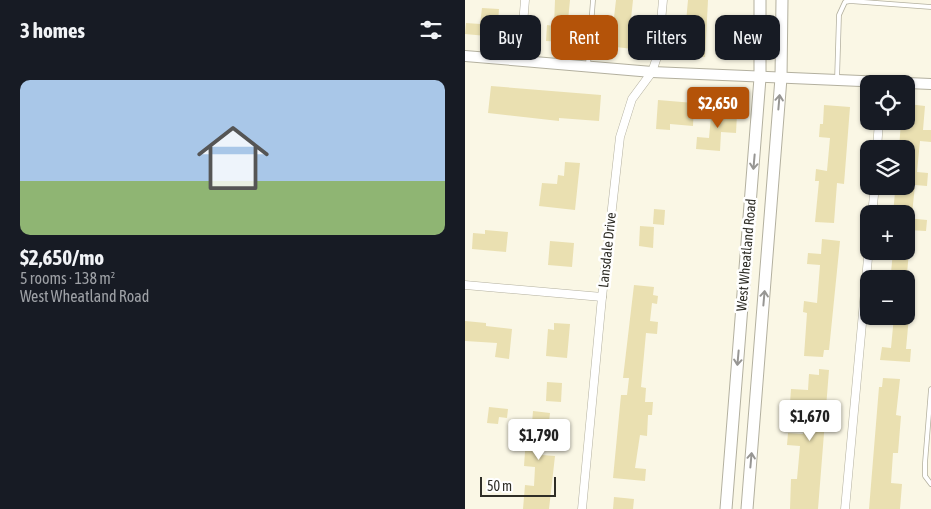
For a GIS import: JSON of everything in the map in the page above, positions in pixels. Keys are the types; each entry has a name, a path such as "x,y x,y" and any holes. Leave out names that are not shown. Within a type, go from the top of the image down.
{"main road":[{"name":"West Wheatland Road","path":"726,509 760,78 760,0"},
{"name":"West Wheatland Road","path":"747,509 781,78 782,0"}],"street":[{"path":"520,61 525,0"},
{"name":"Lansdale Drive","path":"582,509 602,297 620,137 632,99 651,72 658,54 663,0"},
{"path":"465,56 651,72 860,81"},
{"path":"915,83 931,84"},
{"path":"845,509 868,260"},
{"path":"465,285 602,297"}],"lane":[{"path":"588,66 593,0"},
{"path":"837,80 839,15 845,2 931,7"},
{"path":"931,390 925,476 931,484"}],"building":[{"path":"555,0 570,0 569,15 554,15"},
{"path":"616,0 633,0 631,15 628,15 628,48 618,47 618,15 614,15"},
{"path":"688,0 708,0 705,57 705,15 687,15"},
{"path":"482,8 499,9 499,15 481,15"},
{"path":"466,23 480,24 480,35 465,34"},
{"path":"547,25 551,26 551,41 546,41"},
{"path":"491,86 601,95 599,121 559,118 559,121 488,113"},
{"path":"658,100 694,103 693,126 670,124 670,130 656,129"},
{"path":"712,105 726,106 726,113 737,114 736,133 721,132 720,151 696,149 697,137 709,138"},
{"path":"824,105 850,107 844,184 837,183 834,223 815,222 819,181 815,181 816,169 827,171 830,138 819,137 820,124 823,124"},
{"path":"915,105 925,106 923,130 931,130 931,142 920,141 917,172 928,173 927,186 915,185 915,140 900,140 900,130 915,130"},
{"path":"565,162 580,163 575,210 539,206 542,183 557,184 558,175 564,176"},
{"path":"895,195 914,195 913,205 894,205"},
{"path":"654,209 665,210 664,225 653,224"},
{"path":"915,219 927,220 926,231 915,230"},
{"path":"640,226 654,227 653,248 639,246"},
{"path":"485,230 508,232 506,252 472,249 473,233 485,234"},
{"path":"822,239 840,241 829,350 824,350 823,357 804,356 807,313 803,312 804,301 817,303 820,265 807,264 808,253 821,254"},
{"path":"550,241 574,243 572,267 548,265"},
{"path":"892,260 908,260 907,270 891,270"},
{"path":"634,285 654,287 653,295 658,296 657,304 652,303 650,321 658,322 657,334 646,333 641,387 646,388 645,402 653,402 652,415 648,415 647,436 640,435 635,468 646,469 645,481 613,478 621,395 627,395 629,378 623,378"},
{"path":"465,321 486,323 486,326 512,329 509,359 495,357 497,343 465,341"},
{"path":"554,323 570,324 567,358 546,356 548,329 554,330"},
{"path":"893,325 908,325 906,349 911,349 910,362 880,360 882,347 891,348"},
{"path":"819,369 829,370 818,509 790,509 791,479 797,479 800,446 787,445 788,433 803,434 806,404 790,403 791,389 808,390 809,374 819,375"},
{"path":"883,378 900,379 896,415 901,416 898,453 893,453 891,483 902,484 900,509 869,509 879,387 882,387"},
{"path":"547,382 562,383 561,402 546,401"},
{"path":"489,407 508,409 507,418 499,417 498,424 487,423"},
{"path":"533,411 550,413 549,422 559,423 557,438 544,436 542,455 555,456 549,509 523,509 525,485 534,486 535,467 524,466 527,423 532,423"},
{"path":"614,497 634,499 633,509 613,509"}]}
